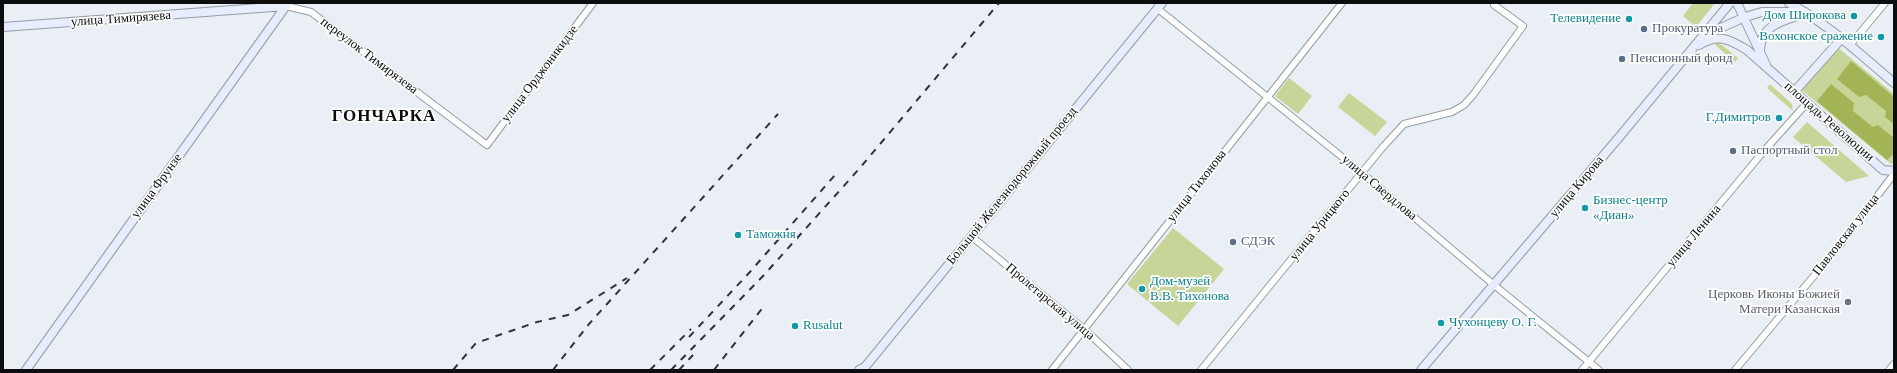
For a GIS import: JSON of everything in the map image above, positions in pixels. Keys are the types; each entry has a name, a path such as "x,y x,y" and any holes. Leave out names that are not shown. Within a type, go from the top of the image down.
{"main road":[{"name":"улица Кирова","path":"1421,370 1691,49 1703,37 1730,3"},
{"name":"площадь Революции","path":"1737,3 1745,17 1767,67"},
{"path":"1789,3 1806,12 1842,38 1894,83"},
{"name":"улица Тимирязева","path":"3,27 287,4"},
{"name":"улица Фрунзе","path":"26,370 287,4"},
{"name":"Большой Железнодорожный проезд","path":"864,369 1160,6"},
{"path":"1703,37 1745,17 1762,12 1806,12"},
{"path":"1760,51 1760,42 1770,28 1776,23 1806,12"},
{"name":"площадь Революции","path":"1691,49 1707,40 1716,38 1727,39 1746,50 1883,170 1894,173"},
{"path":"1794,92 1842,38"}],"street":[{"name":"улица Орджоникидзе","path":"487,145 593,3"},
{"name":"улица Тихонова","path":"1052,370 1342,3"},
{"name":"улица Урицкого","path":"1201,370 1362,173 1404,124 1452,112 1464,105 1473,95 1522,26 1494,6 1496,3"},
{"path":"1850,45 1885,3"},
{"name":"переулок Тимирязева","path":"287,4 311,12 487,145"},
{"name":"улица Свердлова","path":"1160,6 1268,97 1362,173 1494,285 1599,370"},
{"name":"улица Ленина","path":"1582,370 1759,158 1807,103"},
{"name":"Павловская улица","path":"1735,370 1839,246 1894,173"},
{"name":"Пролетарская улица","path":"971,236 1084,329 1128,370"},
{"path":"1890,370 1894,364"}],"green space":[{"path":"1693,3 1715,3 1696,27 1683,16"},
{"path":"1717,43 1722,45 1738,58 1735,62 1715,45"},
{"path":"1836,46 1894,94 1894,162 1891,164 1799,88"},
{"path":"1851,61 1894,97 1894,124 1885,117 1886,111 1866,95 1859,97 1837,79"},
{"path":"1289,78 1312,96 1298,114 1275,96"},
{"path":"1770,84 1792,104 1793,111 1767,88"},
{"path":"1831,84 1854,103 1853,111 1873,127 1878,125 1894,138 1894,153 1887,160 1817,101"},
{"path":"1349,93 1387,122 1375,136 1338,107"},
{"path":"1807,122 1869,176 1846,182 1793,137"},
{"path":"1173,228 1224,269 1178,326 1127,284"}],"railway":[{"path":"671,370 764,275 859,169 999,3"},
{"path":"553,370 589,324 778,114"},
{"path":"689,337 749,273 835,175"},
{"path":"453,370 476,343 537,322 568,315 627,278"},
{"path":"714,370 764,306"},
{"path":"650,370 691,329"},
{"path":"679,370 693,355"}],"place":[{"name":"Дом Широкова","path":"1854,16"},
{"name":"Телевидение","path":"1629,19"},
{"name":"Прокуратура","path":"1644,29"},
{"name":"Вохонское сражение","path":"1881,37"},
{"name":"Пенсионный фонд","path":"1622,59"},
{"name":"Г.Димитров","path":"1779,118"},
{"name":"Паспортный стол","path":"1733,151"},
{"name":"Бизнес-центр «Диан»","path":"1585,208"},
{"name":"Таможня","path":"738,235"},
{"name":"СДЭК","path":"1233,242"},
{"name":"Дом-музей В.В. Тихонова","path":"1142,289"},
{"name":"Церковь Иконы Божией Матери Казанская","path":"1848,302"},
{"name":"Чухонцеву О. Г.","path":"1441,323"},
{"name":"Rusalut","path":"795,326"}],"district":[{"name":"ГОНЧАРКА","path":"384,117"}]}
